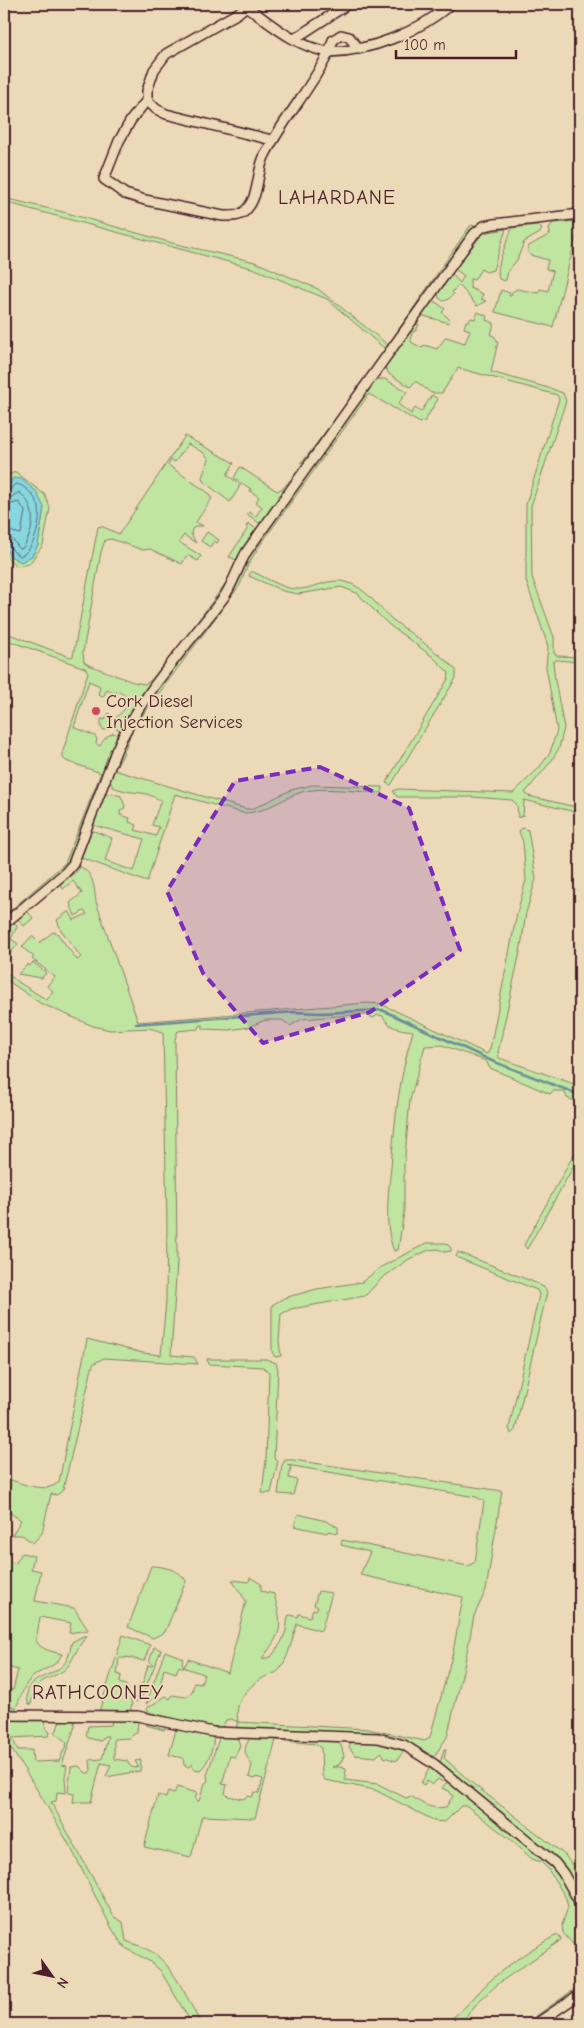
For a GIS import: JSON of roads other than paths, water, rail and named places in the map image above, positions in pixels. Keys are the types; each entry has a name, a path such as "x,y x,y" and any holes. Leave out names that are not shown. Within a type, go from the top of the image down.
{"street":[{"path":"294,39 348,4"},
{"path":"272,140 166,114 156,109 147,100 146,91 154,70 166,54 217,26 245,5 294,39 315,50 329,52 359,49 378,43 421,25 451,4"},
{"path":"147,100 131,120 119,142 104,179 125,194 145,200 223,216 236,216 245,211 253,199 258,188 259,167 272,140 321,68 333,40 340,35 348,37 359,49"},
{"path":"4,924 65,873 73,864 116,751 134,716 224,597 247,551 474,234 484,226 494,224 580,214"},
{"path":"4,1715 137,1716 213,1732 316,1734 391,1740 413,1750 434,1764 555,1863 572,1886 580,1903"},
{"path":"536,2024 580,1994"}],"water":[{"path":"13,478 21,479 36,491 44,507 38,545 32,556 21,562 10,556 4,545 4,492"}],"waterway":[{"path":"136,1024 295,1012 322,1013 382,1010 492,1061 580,1095"}],"place":[{"name":"Cork Diesel Injection Services","path":"96,711"}],"district":[{"name":"LAHARDANE","path":"337,197"},
{"name":"RATHCOONEY","path":"98,1692"}]}
